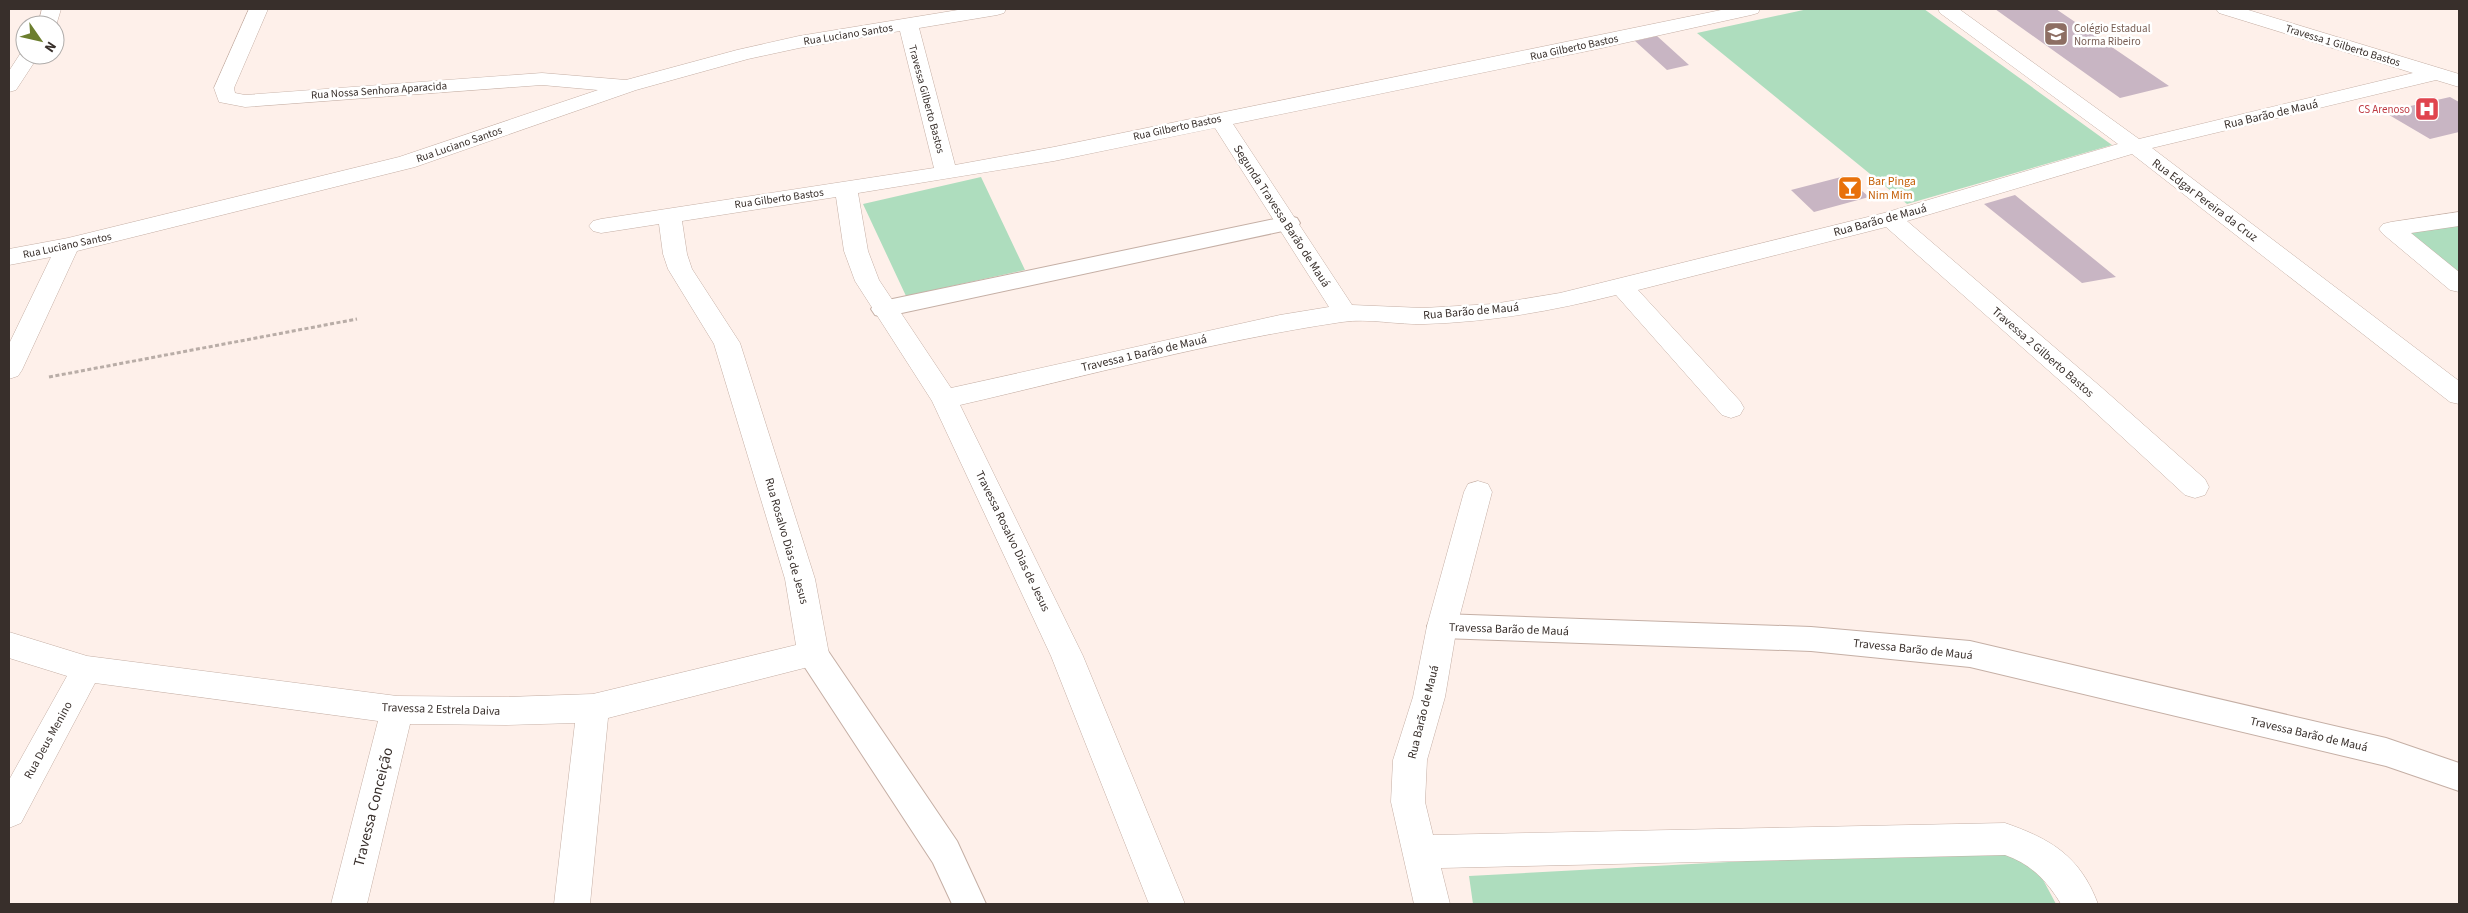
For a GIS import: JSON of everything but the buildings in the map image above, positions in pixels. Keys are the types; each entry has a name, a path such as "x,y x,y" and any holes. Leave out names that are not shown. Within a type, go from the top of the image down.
{"street":[{"name":"Rua Nossa Senhora Aparacida","path":"258,9 224,88 226,98 245,101 542,79 629,86"},
{"name":"Rua Luciano Santos","path":"9,257 68,246 407,162 629,86 744,54 799,42 997,9"},
{"name":"Rua Gilberto Bastos","path":"601,226 946,173 1054,154 1219,118 1597,43 1750,9"},
{"name":"Rua Edgar Pereira da Cruz","path":"1948,9 2135,146 2459,395"},
{"name":"Travessa 1 Gilberto Bastos","path":"2226,9 2459,80"},
{"name":"Travessa Gilberto Bastos","path":"908,24 946,173"},
{"path":"9,86 23,65"},
{"name":"Rua Barão de Mauá","path":"1345,313 1423,316 1493,312 1622,287 1890,219 2135,146 2437,74"},
{"name":"Segunda Travessa Barão de Mauá","path":"1219,118 1289,223 1345,313"},
{"name":"Travessa Rosalvo Dias de Jesus","path":"846,188 856,251 866,282 944,399 1067,656 1167,904"},
{"name":"Rua Rosalvo Dias de Jesus","path":"670,214 670,237 677,264 691,292 711,316 727,344 800,579 813,654"},
{"name":"Travessa 2 Gilberto Bastos","path":"1890,219 2092,394 2195,487"},
{"path":"2459,219 2391,229 2459,284"},
{"path":"9,370 68,246"},
{"path":"1622,287 1731,408"},
{"name":"Travessa 1 Barão de Mauá","path":"944,399 1271,324 1345,313"},
{"name":"Rua Barão de Mauá","path":"1432,904 1408,802 1410,760 1430,697 1442,626 1478,492"},
{"name":"Travessa 2 Estrela Daiva","path":"9,646 87,669 397,710 506,711 592,708 813,654"},
{"name":"Rua Deus Menino","path":"9,812 87,669"},
{"path":"572,904 592,708"},
{"name":"Travessa Conceição","path":"349,904 397,710"},
{"path":"1421,852 2005,839 2025,846 2049,861 2066,878 2080,904"}],"lane":[{"path":"883,309 1289,223"},
{"name":"Travessa Barão de Mauá","path":"1442,626 1811,639 1970,654 2386,752 2459,777"},
{"name":"Rua Rosalvo Dias de Jesus","path":"813,654 945,852 969,904"}],"path":[{"path":"47,378 357,319"}],"green space":[{"path":"1808,9 1924,9 2112,145 1907,204 1697,33"},
{"path":"981,177 1025,270 906,296 863,204"},
{"path":"2459,217 2459,283 2391,229"},
{"path":"2025,846 2056,904 1473,904 1469,876"}],"place":[{"name":"Colégio Estadual Norma Ribeiro","path":"2056,34"},
{"name":"CS Arenoso","path":"2427,109"},
{"name":"Bar Pinga Nim Mim","path":"1850,188"}]}
